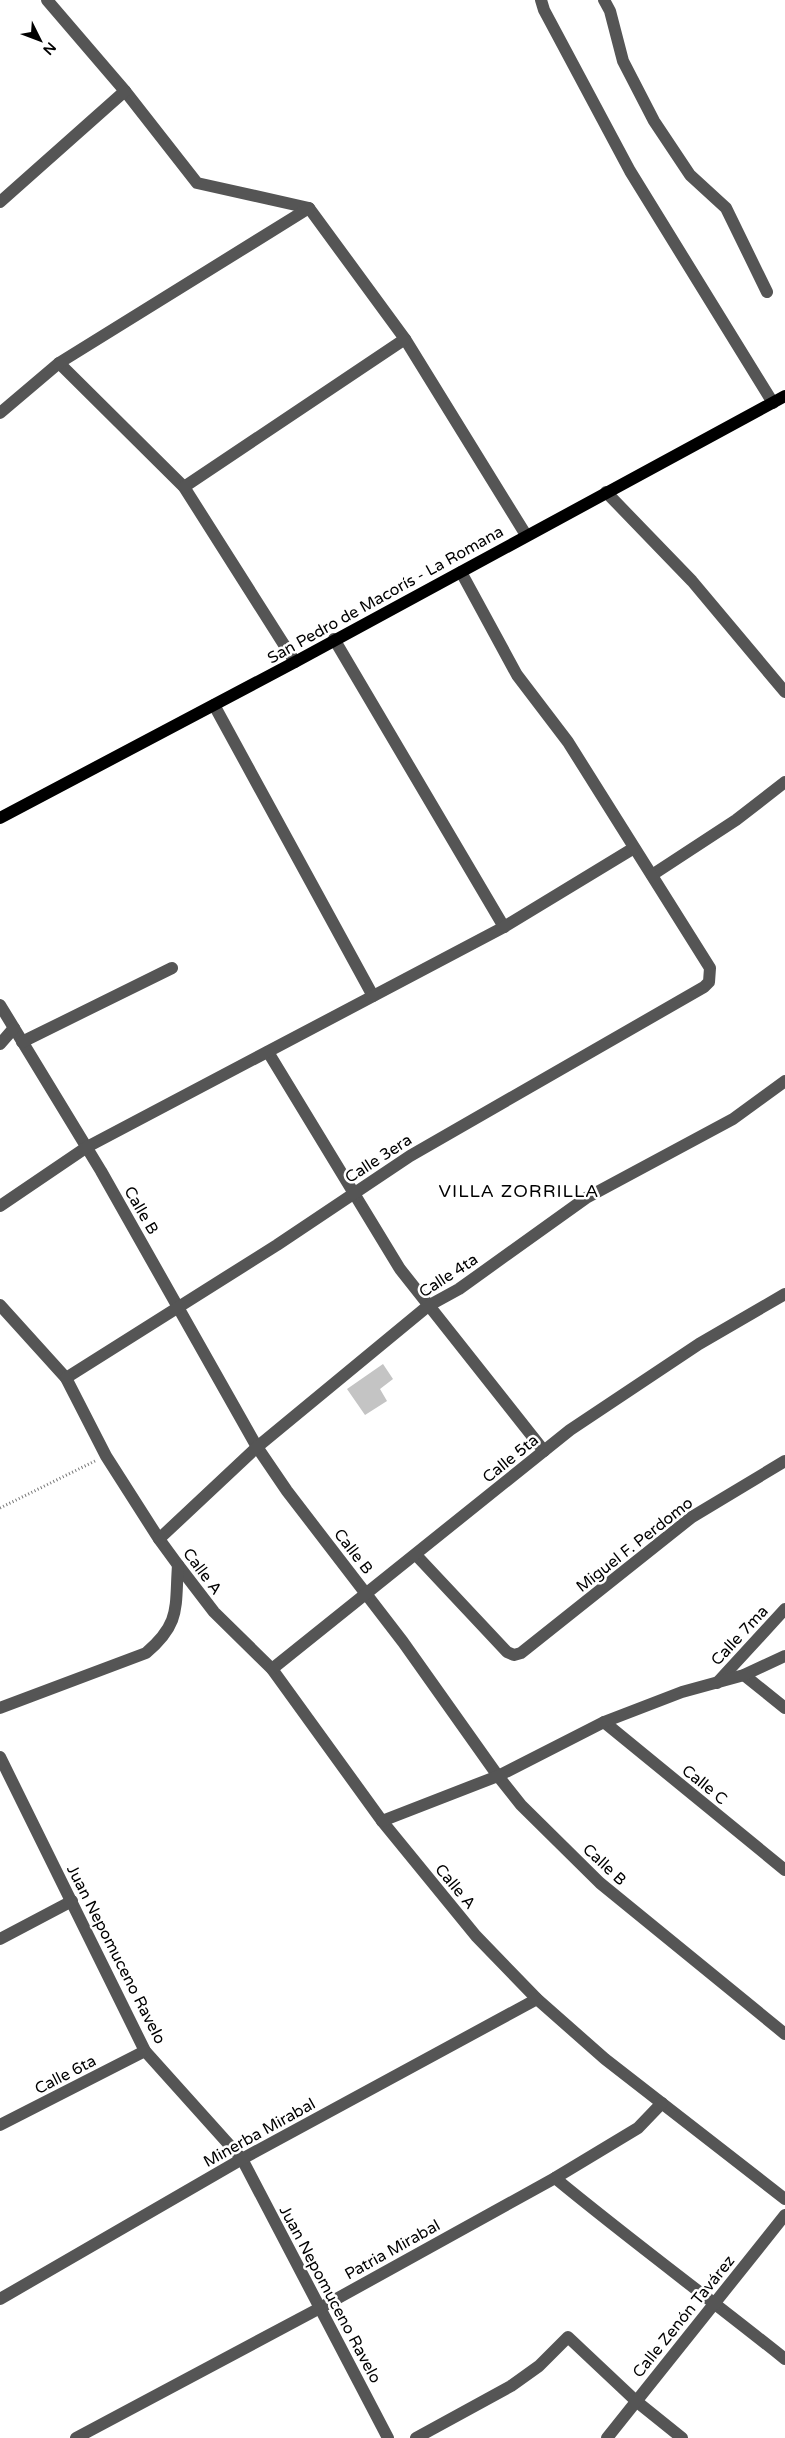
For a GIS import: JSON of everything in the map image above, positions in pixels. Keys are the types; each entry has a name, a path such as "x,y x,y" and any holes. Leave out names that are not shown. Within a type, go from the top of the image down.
{"main road":[{"name":"San Pedro de Macorís - La Romana","path":"0,818 295,662 785,396"}],"street":[{"path":"46,0 125,91 197,183 309,208 404,339 526,535"},
{"path":"541,0 544,10 630,171 773,403"},
{"path":"604,0 610,11 623,61 654,121 690,176 726,208 767,292"},
{"path":"0,202 125,91"},
{"path":"0,413 58,362 309,208"},
{"path":"184,487 404,339"},
{"path":"58,362 184,487 295,662"},
{"path":"606,492 692,581 785,692"},
{"path":"461,572 517,675 568,742 652,875 736,820 785,782"},
{"path":"334,640 504,927"},
{"path":"214,705 374,996"},
{"path":"0,1206 87,1147 504,927 634,848"},
{"name":"Calle 3era","path":"66,1378 180,1307 410,1156 704,986 711,975 710,968 652,875"},
{"path":"22,1042 172,968"},
{"name":"Calle B","path":"0,1005 87,1147 180,1307 257,1447 287,1491 367,1595 498,1776 521,1805 600,1884 785,2034"},
{"path":"0,1044 14,1028"},
{"path":"268,1052 400,1269 544,1451"},
{"name":"Calle 4ta","path":"159,1539 257,1447 428,1306 459,1290 586,1198 733,1119 785,1081"},
{"name":"Calle 5ta","path":"272,1669 367,1595 570,1430 699,1344 785,1294"},
{"name":"Calle A","path":"0,1305 66,1378 106,1456 159,1539 178,1565 214,1612 272,1669 382,1821 476,1936 538,1999 605,2059 785,2199"},
{"name":"Miguel F. Perdomo","path":"416,1554 507,1652 514,1656 522,1653 692,1517 785,1461"},
{"path":"0,1708 146,1653 161,1640 174,1621 178,1565"},
{"name":"Calle 7ma","path":"717,1683 785,1609"},
{"path":"382,1821 498,1776 604,1722 682,1692 744,1674 785,1656"},
{"path":"744,1674 785,1708"},
{"name":"Calle C","path":"604,1722 785,1870"},
{"name":"Juan Nepomuceno Ravelo","path":"0,1757 145,2051 242,2159 388,2438"},
{"path":"0,1939 72,1901"},
{"name":"Minerba Mirabal","path":"0,2299 242,2159 538,1999"},
{"name":"Calle 6ta","path":"0,2125 145,2051"},
{"name":"Patria Mirabal","path":"76,2438 320,2308 555,2178 638,2128 662,2103"},
{"path":"555,2178 626,2237 715,2302 785,2359"},
{"name":"Calle Zenón Tavárez","path":"607,2438 785,2215"},
{"path":"416,2438 511,2386 539,2366 568,2337 636,2401 682,2438"}],"path":[{"path":"0,1508 106,1456"}],"building":[{"path":"383,1364 393,1379 380,1389 387,1401 365,1415 347,1389"}],"district":[{"name":"VILLA ZORRILLA","path":"519,1191"}]}
